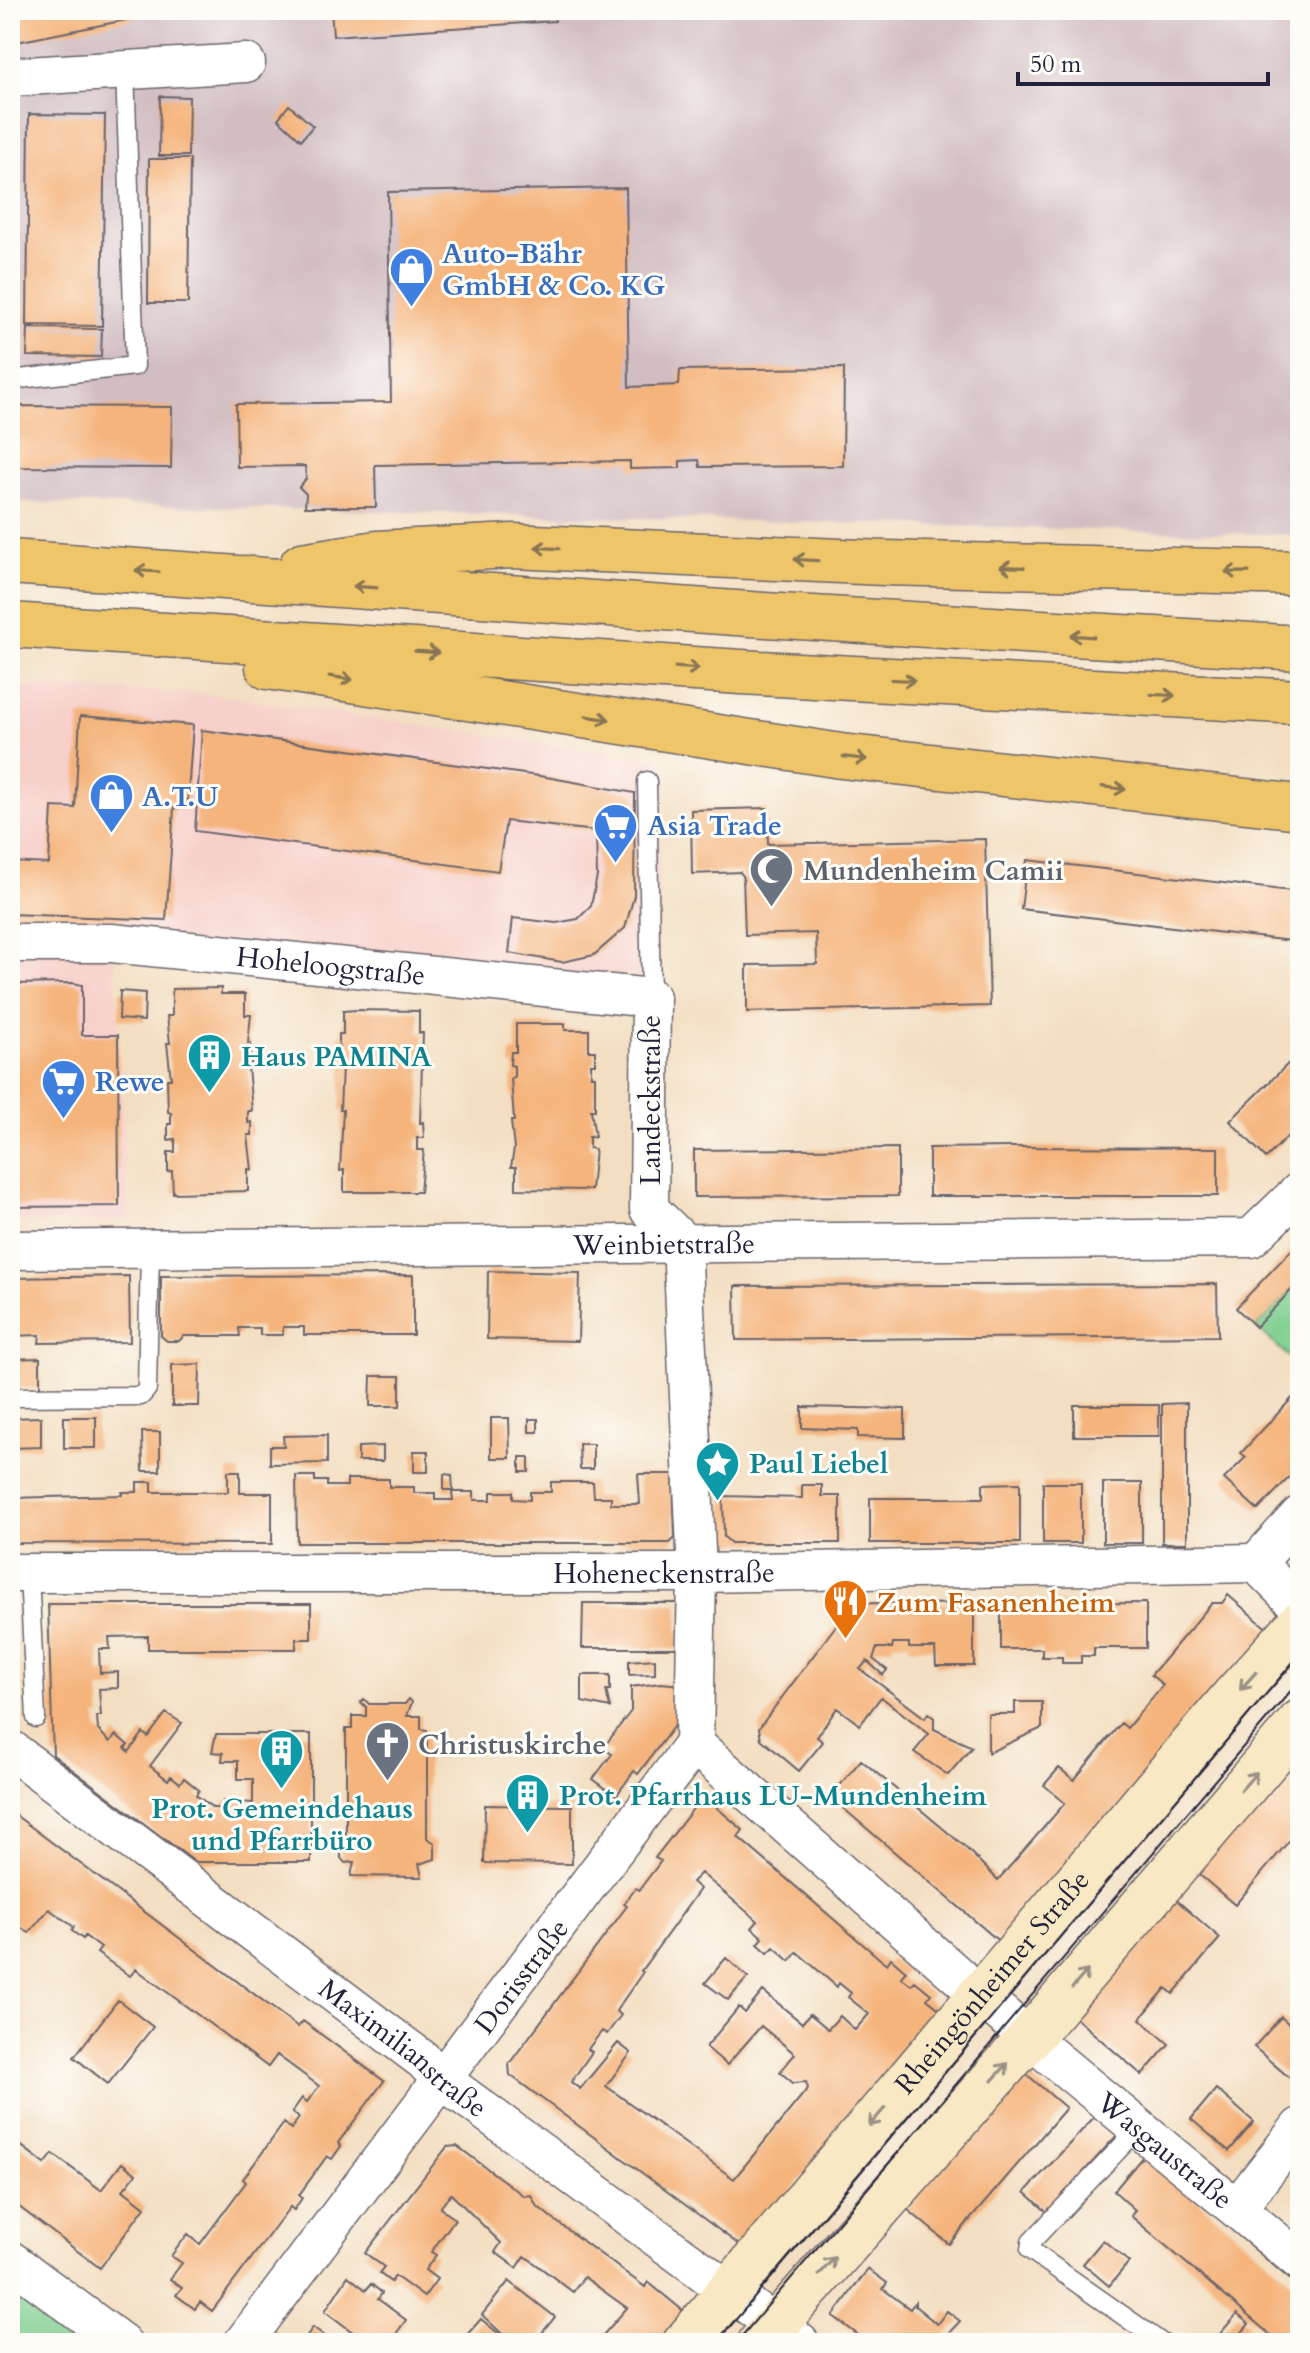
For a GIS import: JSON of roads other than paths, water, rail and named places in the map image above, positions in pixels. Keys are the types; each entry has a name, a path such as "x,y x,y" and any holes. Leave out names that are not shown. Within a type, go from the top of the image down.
{"highway":[{"path":"225,577 377,553 513,546 884,563 1300,573"},
{"path":"10,562 1300,648"},
{"path":"10,625 741,672 1300,702"},
{"path":"70,629 264,666 841,756 1300,807"}],"street":[{"path":"10,77 246,63"},
{"name":"Hoheloogstraße","path":"10,943 112,943 651,998"},
{"name":"Landeckstraße","path":"651,998 649,1209 682,1241"},
{"name":"Weinbietstraße","path":"10,1250 682,1241 1251,1238 1300,1191"},
{"path":"682,1241 697,1573 694,1744"},
{"path":"1300,1515 1256,1563 1300,1607"},
{"name":"Hoheneckenstraße","path":"19,1573 697,1573 1256,1563"},
{"name":"Rheingönheimer Straße","path":"685,2343 1234,1696 1300,1623"},
{"path":"778,2337 1300,1722"},
{"name":"Wasgaustraße","path":"694,1744 1029,2038 1300,2261"},
{"name":"Dorisstraße","path":"243,2343 694,1744"},
{"name":"Maximilianstraße","path":"10,1750 423,2060 441,2079 729,2290 778,2337"},
{"path":"1237,2208 1300,2127"},
{"path":"10,2260 122,2343"}],"lane":[{"path":"10,380 135,366 125,69"},
{"path":"647,781 651,998"},
{"path":"10,1397 141,1396 147,1389 150,1250"},
{"path":"19,1573 36,1718"},
{"path":"1139,2128 1031,2242 1030,2250 1162,2343"}],"tram line":[{"path":"716,2343 1300,1654"},
{"path":"736,2343 1300,1680"}],"place":[{"name":"Auto-Bähr GmbH & Co. KG","path":"411,308"},
{"name":"A.T.U","path":"111,835"},
{"name":"Asia Trade","path":"616,864"},
{"name":"Mundenheim Camii","path":"772,909"},
{"name":"Haus PAMINA","path":"210,1095"},
{"name":"Rewe","path":"64,1120"},
{"name":"Paul Liebel","path":"718,1502"},
{"name":"Zum Fasanenheim","path":"845,1641"},
{"name":"Christuskirche","path":"387,1783"},
{"name":"Prot. Gemeindehaus und Pfarrbüro","path":"282,1790"},
{"name":"Prot. Pfarrhaus LU-Mundenheim","path":"528,1834"}]}
